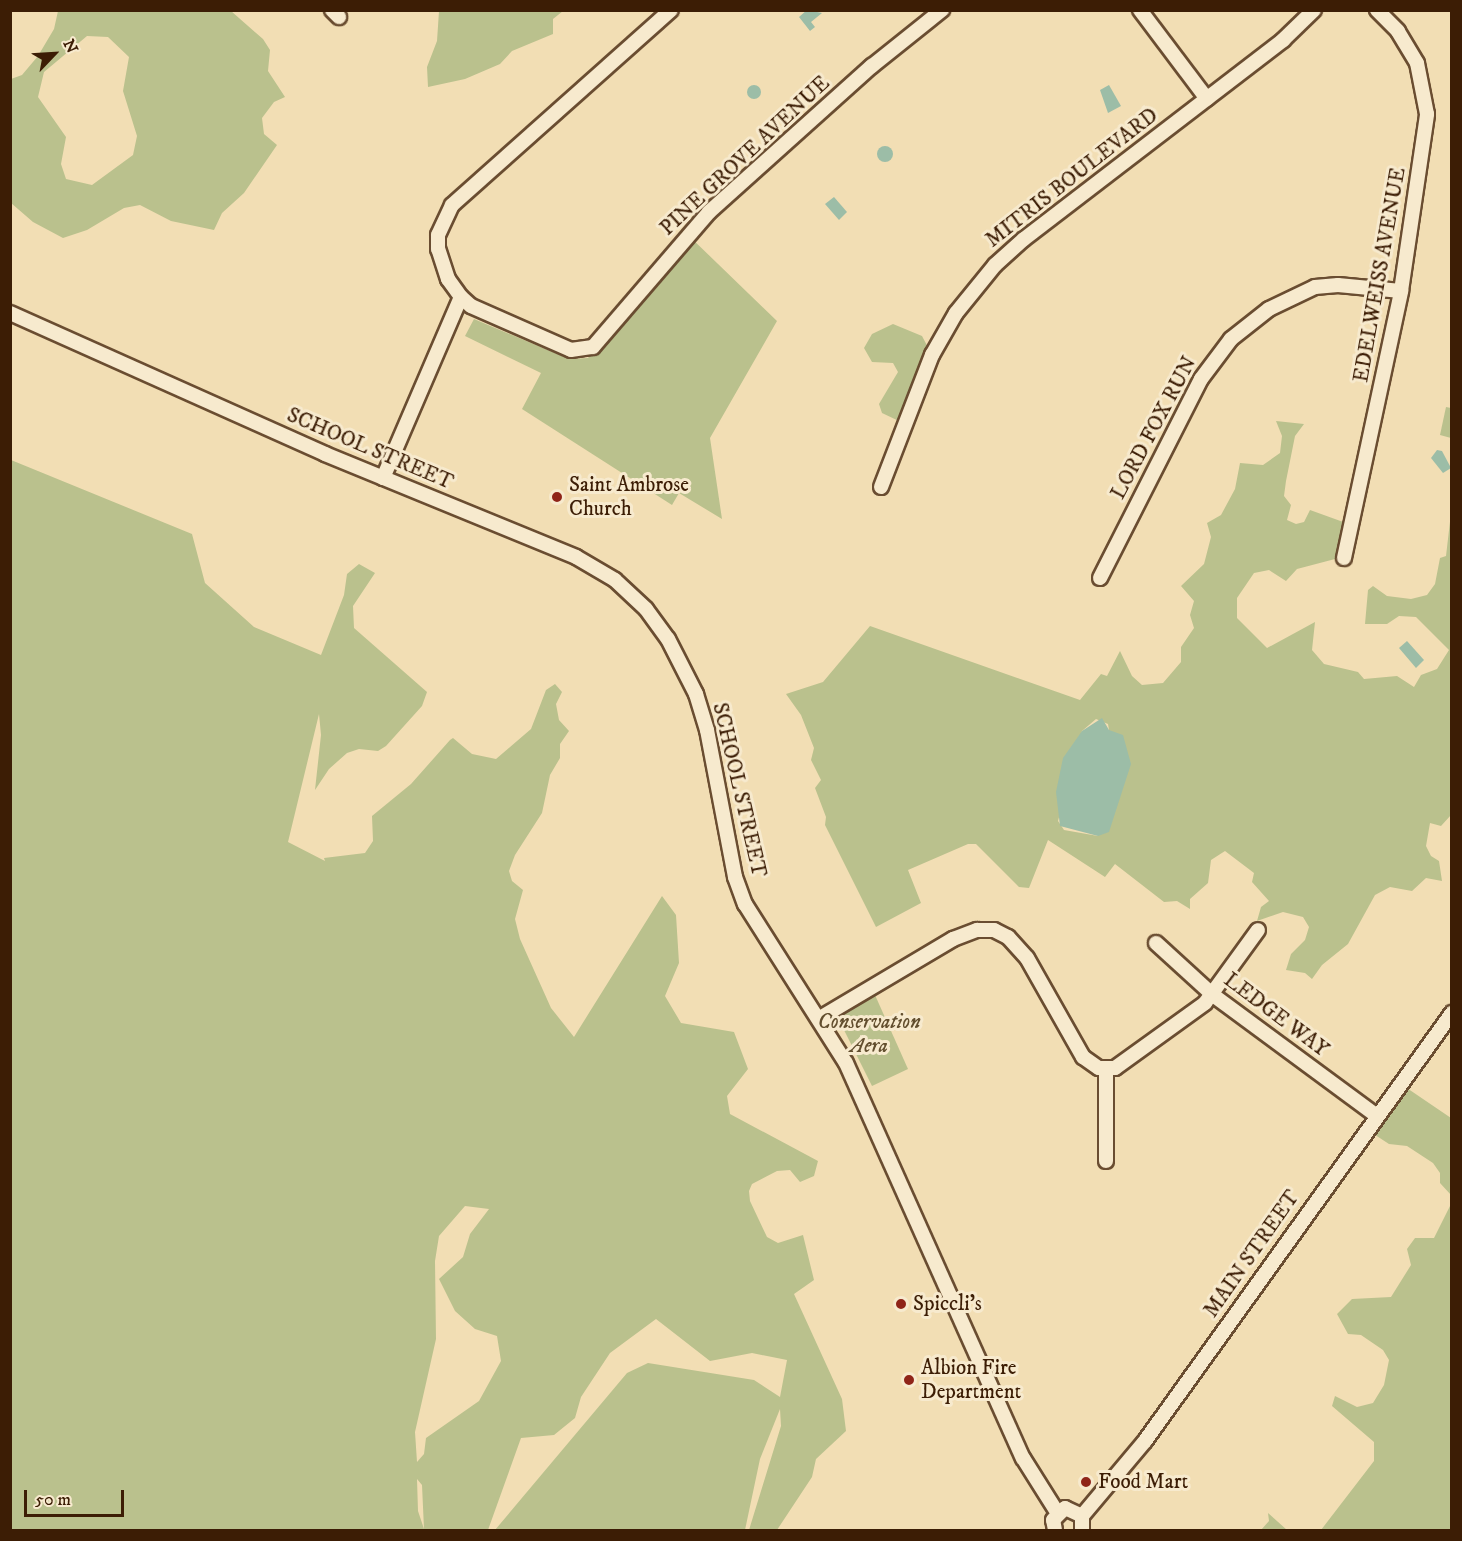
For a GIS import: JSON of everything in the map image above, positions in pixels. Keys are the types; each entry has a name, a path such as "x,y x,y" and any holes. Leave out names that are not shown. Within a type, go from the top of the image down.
{"street":[{"path":"383,478 461,297 448,279 438,249 438,235 452,205 671,10"},
{"name":"PINE GROVE AVENUE","path":"461,297 471,306 571,350 593,347 709,212 872,66 942,10"},
{"path":"1140,10 1207,99"},
{"name":"MITRIS BOULEVARD","path":"881,487 932,355 975,289 1024,239 1283,40 1314,10"},
{"name":"EDELWEISS AVENUE","path":"1344,558 1401,291 1427,114 1417,63 1398,31 1377,10"},
{"name":"LORD FOX RUN","path":"1100,578 1201,379 1230,339 1269,309 1315,287 1338,285 1401,291"},
{"name":"SCHOOL STREET","path":"10,313 383,478 576,558 615,580 646,609 668,639 696,694 707,730 735,877 745,904 820,1018 856,1083 1023,1458 1057,1512"},
{"path":"820,1018 953,939 977,930 994,930 1008,937 1027,958 1083,1057 1106,1069 1122,1064 1157,1041 1213,995 1258,930"},
{"name":"LEDGE WAY","path":"1156,943 1213,995 1376,1114"},
{"name":"MAIN STREET","path":"1082,1516 1145,1441 1376,1114 1452,1012"},
{"path":"1106,1069 1106,1161"},
{"path":"1055,1530 1053,1520 1057,1512 1065,1508 1075,1509 1082,1516 1082,1530"}],"green space":[{"path":"439,10 563,11 553,19 553,34 512,51 500,64 465,79 428,87 427,67 437,41"},
{"path":"58,11 231,11 263,39 270,50 268,71 285,97 274,102 262,118 264,134 277,145 244,193 222,213 214,230 171,221 140,205 124,208 87,230 63,238 33,222 11,203 11,79 22,75 38,56 54,29","holes":["87,36 108,37 129,57 123,91 137,136 133,155 92,185 66,179 61,164 66,137 38,97 44,72"]},
{"path":"687,234 777,321 710,438 722,519 679,493 672,505 522,409 541,373 465,336 474,319 569,359 588,358"},
{"path":"893,324 922,336 932,355 901,422 882,413 879,404 898,372 893,363 872,362 864,348 872,334"},
{"path":"1446,407 1451,408 1451,438 1440,435"},
{"path":"1276,421 1304,424 1295,436 1286,481 1284,496 1291,505 1287,520 1296,524 1304,522 1310,510 1346,523 1335,559 1297,569 1286,581 1269,570 1254,573 1237,598 1237,618 1267,648 1315,622 1312,650 1324,664 1358,672 1364,679 1397,676 1414,687 1421,675 1437,669 1449,650 1416,617 1399,616 1387,624 1365,624 1368,590 1373,586 1387,596 1411,599 1427,595 1435,584 1440,558 1446,556 1451,513 1451,815 1441,826 1430,823 1426,846 1431,856 1439,861 1442,881 1426,878 1412,891 1390,887 1375,895 1348,944 1322,965 1312,979 1305,973 1286,970 1291,954 1305,940 1309,927 1303,917 1283,912 1257,921 1261,907 1269,901 1252,882 1254,873 1225,851 1211,860 1208,883 1190,899 1190,909 1177,901 1164,902 1115,864 1105,877 1048,840 1029,888 1019,887 976,844 968,844 908,870 921,903 876,927 825,825 826,817 815,788 821,780 811,760 814,748 801,715 786,694 823,682 870,626 1080,700 1101,674 1107,676 1120,651 1132,676 1142,685 1163,683 1181,662 1181,647 1194,628 1190,615 1194,601 1181,586 1204,564 1211,537 1207,523 1221,515 1235,489 1240,463 1263,465 1280,453 1282,436","holes":["1096,719 1108,724 1098,836 1064,830 1058,821 1082,731"]},
{"path":"11,460 192,534 205,583 254,627 321,655 344,595 347,574 359,564 375,573 353,606 354,628 427,692 422,706 386,746 378,751 359,749 347,753 329,769 315,790 321,735 319,714 288,842 325,861 324,858 365,853 373,841 372,816 411,784 450,740 453,738 472,754 496,759 531,729 546,690 555,684 562,692 556,704 559,720 569,731 560,744 560,758 550,775 542,813 515,855 509,871 512,881 523,890 515,919 520,939 551,1008 574,1037 662,896 676,915 679,963 665,996 681,1023 734,1032 748,1069 727,1096 730,1114 818,1161 814,1176 800,1182 790,1170 777,1171 752,1184 749,1191 750,1201 767,1237 778,1243 803,1235 814,1280 794,1294 842,1399 846,1431 816,1459 812,1477 777,1530 749,1530 781,1426 780,1409 760,1459 745,1530 495,1530 627,1373 648,1363 754,1380 780,1397 787,1360 752,1353 710,1361 656,1319 610,1353 581,1397 575,1418 554,1435 521,1438 488,1530 11,1530","holes":["465,1206 489,1209 470,1234 463,1257 439,1279 455,1311 475,1329 497,1336 501,1361 479,1401 426,1438 424,1454 417,1462 415,1432 436,1339 435,1261 439,1236","417,1479 422,1485 424,1529 418,1511"]},
{"name":"Conservation Aera","path":"875,995 908,1069 872,1086 838,1018"},
{"path":"1398,1082 1451,1118 1451,1195 1440,1183 1440,1173 1433,1163 1407,1146 1389,1144 1366,1129"},
{"path":"1451,1204 1451,1530 1321,1530 1374,1461 1374,1442 1332,1406 1335,1396 1357,1407 1373,1403 1384,1385 1389,1360 1383,1350 1361,1335 1348,1334 1337,1314 1352,1299 1391,1297 1411,1265 1407,1249 1415,1238 1434,1238"},
{"path":"1268,1513 1287,1530 1261,1530 1269,1521"}],"shaded area":[{"path":"807,10 822,13 811,22 815,27 810,31 799,17"},
{"path":"754,85 759,87 761,92 759,97 754,99 749,97 747,92 749,87"},
{"path":"1109,85 1121,106 1108,113 1100,90"},
{"path":"885,146 891,148 893,154 891,160 885,162 879,160 877,154 879,148"},
{"path":"834,197 847,212 839,220 825,204"},
{"path":"1437,450 1442,451 1451,468 1443,473 1431,458"},
{"path":"1407,641 1424,660 1416,668 1399,648"},
{"path":"1102,718 1109,730 1123,735 1131,764 1109,832 1098,836 1060,826 1056,792 1063,758 1082,731"}],"place":[{"name":"Saint Ambrose Church","path":"557,497"},
{"name":"Spiccli's","path":"901,1304"},
{"name":"Albion Fire Department","path":"909,1380"},
{"name":"Food Mart","path":"1086,1482"}]}
